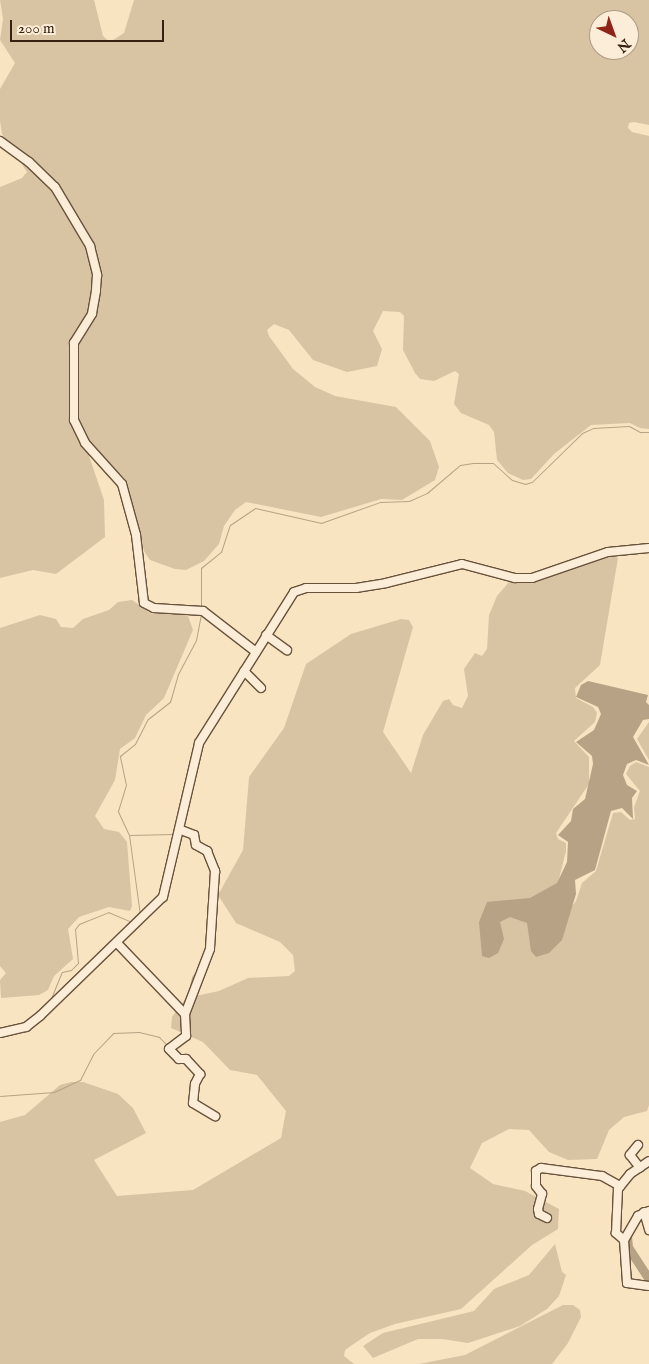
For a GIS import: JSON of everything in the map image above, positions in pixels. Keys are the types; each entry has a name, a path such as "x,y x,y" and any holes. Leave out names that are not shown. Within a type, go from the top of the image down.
{"street":[{"path":"0,141 29,162 55,187 90,246 97,274 96,291 92,314 74,343 74,420 85,443 122,484 136,535 144,603 154,608 201,610 256,652"},
{"path":"0,1033 26,1027 118,944 166,892 199,743 286,601 299,589 356,588 462,564 515,578 532,578 608,552 649,548"},
{"path":"266,636 287,650"},
{"path":"244,671 261,688"},
{"path":"181,830 194,835 196,845 206,851 215,871 210,949 185,1014 186,1036 169,1049 200,1074 195,1084 193,1103 215,1116"},
{"path":"118,944 185,1014"},
{"path":"638,1145 630,1155 640,1168"},
{"path":"624,1240 616,1234 620,1186 649,1161"},
{"path":"547,1218 539,1214 538,1209 542,1194 536,1186 536,1171 541,1168 602,1176 620,1186"},
{"path":"649,1230 647,1214 633,1222 624,1240 628,1283 649,1286"}],"shaded area":[{"path":"0,0 94,0 103,36 110,42 124,33 134,0 649,0 649,125 634,122 629,123 628,128 632,132 649,136 649,429 640,428 630,423 591,425 554,454 531,479 523,480 508,473 497,460 494,432 489,425 461,413 454,404 459,374 455,371 434,381 420,379 415,373 403,350 404,316 400,312 383,311 373,331 382,349 377,366 347,372 313,360 289,330 274,324 267,330 269,336 293,369 315,387 335,396 396,407 430,441 439,467 435,480 402,500 381,499 321,517 246,502 235,510 224,526 219,544 204,561 186,570 175,569 150,560 144,551 126,480 97,450 87,450 104,500 105,537 56,574 33,570 0,578 0,187 22,178 27,172 2,134 0,89 15,63 0,40 3,19"},
{"path":"609,555 618,558 600,665 575,688 576,698 593,707 597,713 595,722 574,741 589,757 589,784 556,833 558,839 566,843 566,851 553,903 564,916 576,901 582,883 596,871 613,813 621,812 630,820 635,819 634,807 640,791 626,774 630,766 636,762 649,767 649,1105 647,1111 624,1117 609,1130 597,1159 568,1160 549,1152 529,1130 509,1129 482,1143 470,1168 493,1184 525,1191 559,1209 558,1229 532,1245 461,1309 395,1324 370,1333 345,1350 344,1356 354,1364 0,1364 0,1122 25,1115 60,1085 71,1082 83,1082 118,1094 133,1108 146,1133 94,1160 117,1196 193,1190 281,1138 286,1111 257,1075 230,1070 203,1042 171,1028 172,1017 186,998 219,991 248,978 289,976 295,971 293,955 280,942 236,923 218,895 243,850 249,777 284,728 306,664 351,634 401,619 409,620 413,627 383,732 411,773 423,735 443,701 449,699 453,705 462,708 468,696 464,669 475,653 482,656 487,649 489,615 497,596 509,582 544,579"},
{"path":"132,600 152,614 173,611 188,616 193,630 164,698 146,715 135,738 120,749 115,780 95,816 104,829 119,832 127,842 132,906 130,911 109,907 79,917 68,929 73,959 54,976 48,990 39,995 1,998 0,980 6,973 0,966 0,628 40,615 56,619 61,627 73,628 83,619 109,610 118,602"},
{"path":"588,681 648,695 646,702 649,705 649,719 643,720 633,737 649,765 636,760 627,764 623,775 627,785 637,791 632,798 633,819 622,808 611,811 595,870 575,880 576,894 562,940 549,953 536,957 531,951 527,923 510,917 500,922 504,939 498,953 489,958 482,956 479,922 487,902 530,898 557,883 567,862 568,842 558,835 571,821 573,809 585,799 593,764 592,756 576,742 594,730 601,714 598,707 576,697 581,685"},
{"path":"649,722 649,760 637,739"},
{"path":"555,1244 562,1272 566,1275 559,1296 547,1309 520,1326 468,1343 442,1339 418,1339 373,1358 363,1346 383,1333 474,1311 494,1289 529,1275"},
{"path":"563,1305 573,1305 580,1310 581,1317 568,1343 552,1364 419,1364 465,1355"}],"waterway":[{"path":"201,606 201,568 221,552 230,525 255,508 321,523 380,502 409,501 427,493 460,465 473,463 493,463 512,480 525,484 532,482 582,433 593,428 629,426 640,432 649,432"},
{"path":"140,915 129,835 118,811 126,785 120,756 135,744 148,719 170,702 178,674 196,640 201,615"},
{"path":"130,835 173,834"},
{"path":"194,847 206,856"},
{"path":"22,1024 50,1001 62,972 71,970 78,963 75,929 79,924 108,912 132,922"},
{"path":"188,995 192,977 200,966"},
{"path":"181,1018 182,1033"},
{"path":"0,1096 54,1092 80,1080 94,1053 113,1033 139,1032 159,1037 167,1045"},
{"path":"627,1236 628,1247 649,1279"}]}
